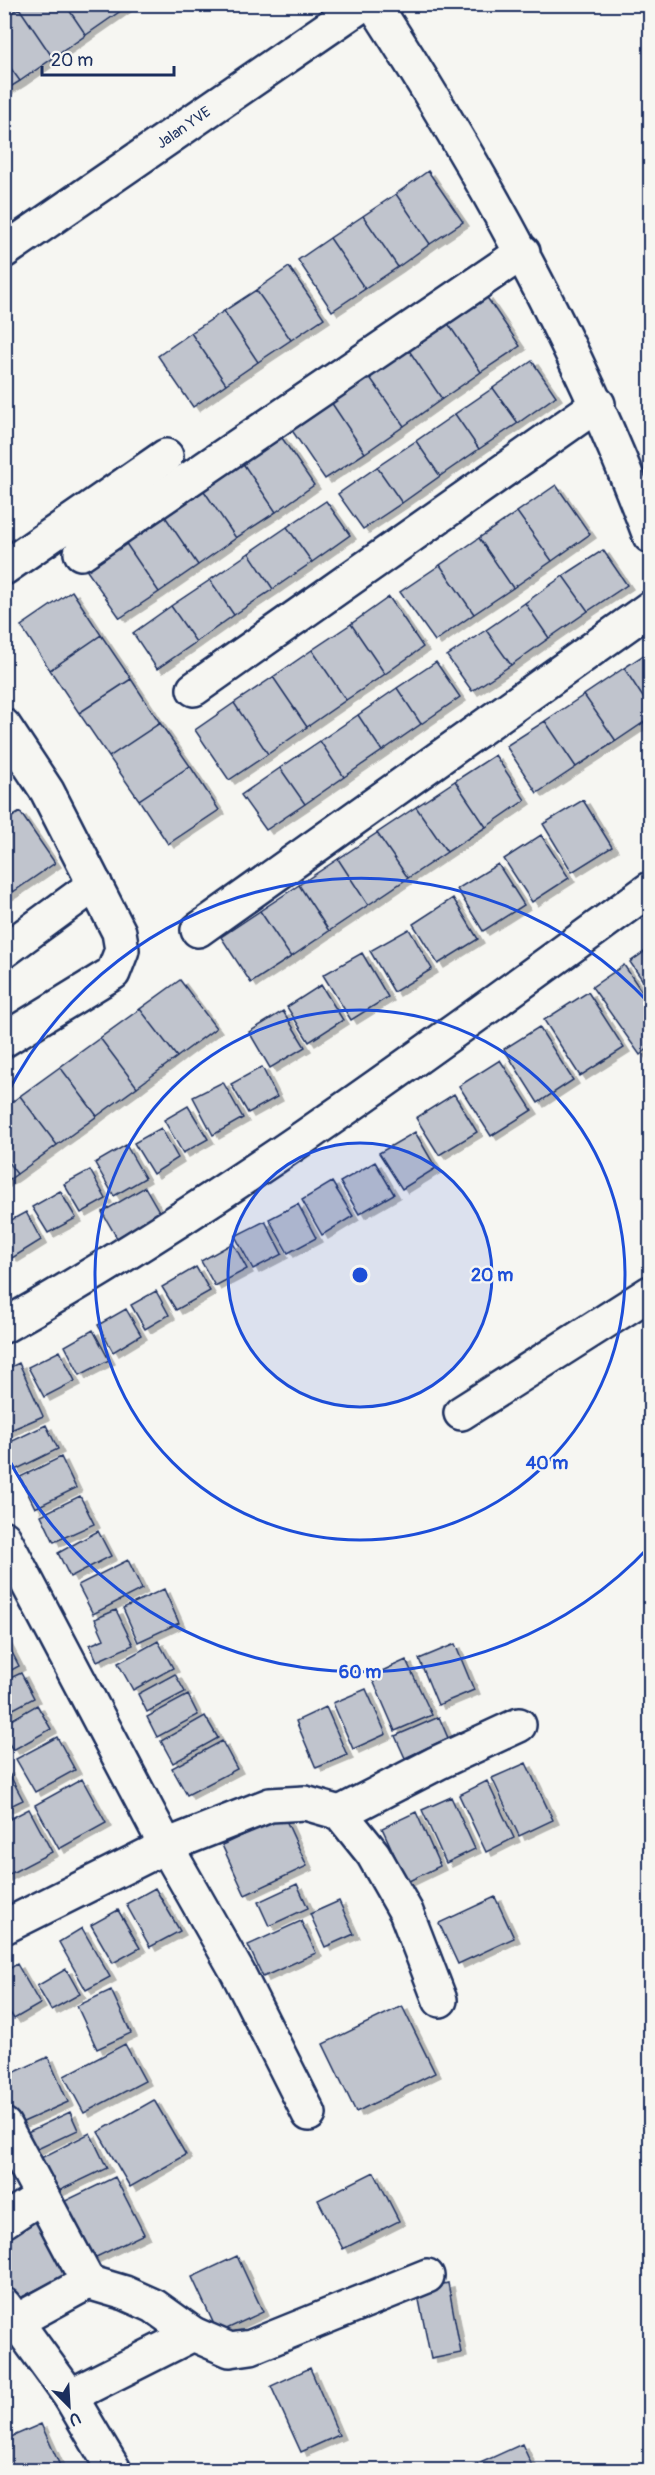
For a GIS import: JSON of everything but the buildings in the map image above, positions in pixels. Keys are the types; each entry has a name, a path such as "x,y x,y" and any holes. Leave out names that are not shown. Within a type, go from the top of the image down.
{"street":[{"name":"Jalan YVE","path":"4,251 363,4"},
{"path":"374,4 422,80 523,252 598,405 651,536"},
{"path":"81,554 523,252"},
{"path":"194,689 598,405"},
{"path":"4,568 166,456"},
{"path":"198,930 651,608"},
{"path":"4,726 47,790 119,932 122,951 113,973 4,1040"},
{"path":"4,951 95,884"},
{"path":"4,1326 89,1278 174,1225 464,1025 651,889"},
{"path":"461,1413 651,1293"},
{"path":"4,1538 166,1846 238,1972 309,2114"},
{"path":"340,1813 437,1763 519,1725"},
{"path":"4,1927 166,1846 270,1805 305,1803 340,1813 373,1854 406,1912 440,2000"},
{"path":"4,2126 88,2282"},
{"path":"4,2221 42,2196"},
{"path":"114,2470 70,2396 10,2313 88,2282 125,2293 154,2306 193,2334 230,2350 251,2347 427,2276"},
{"path":"70,2396 193,2334"}]}
